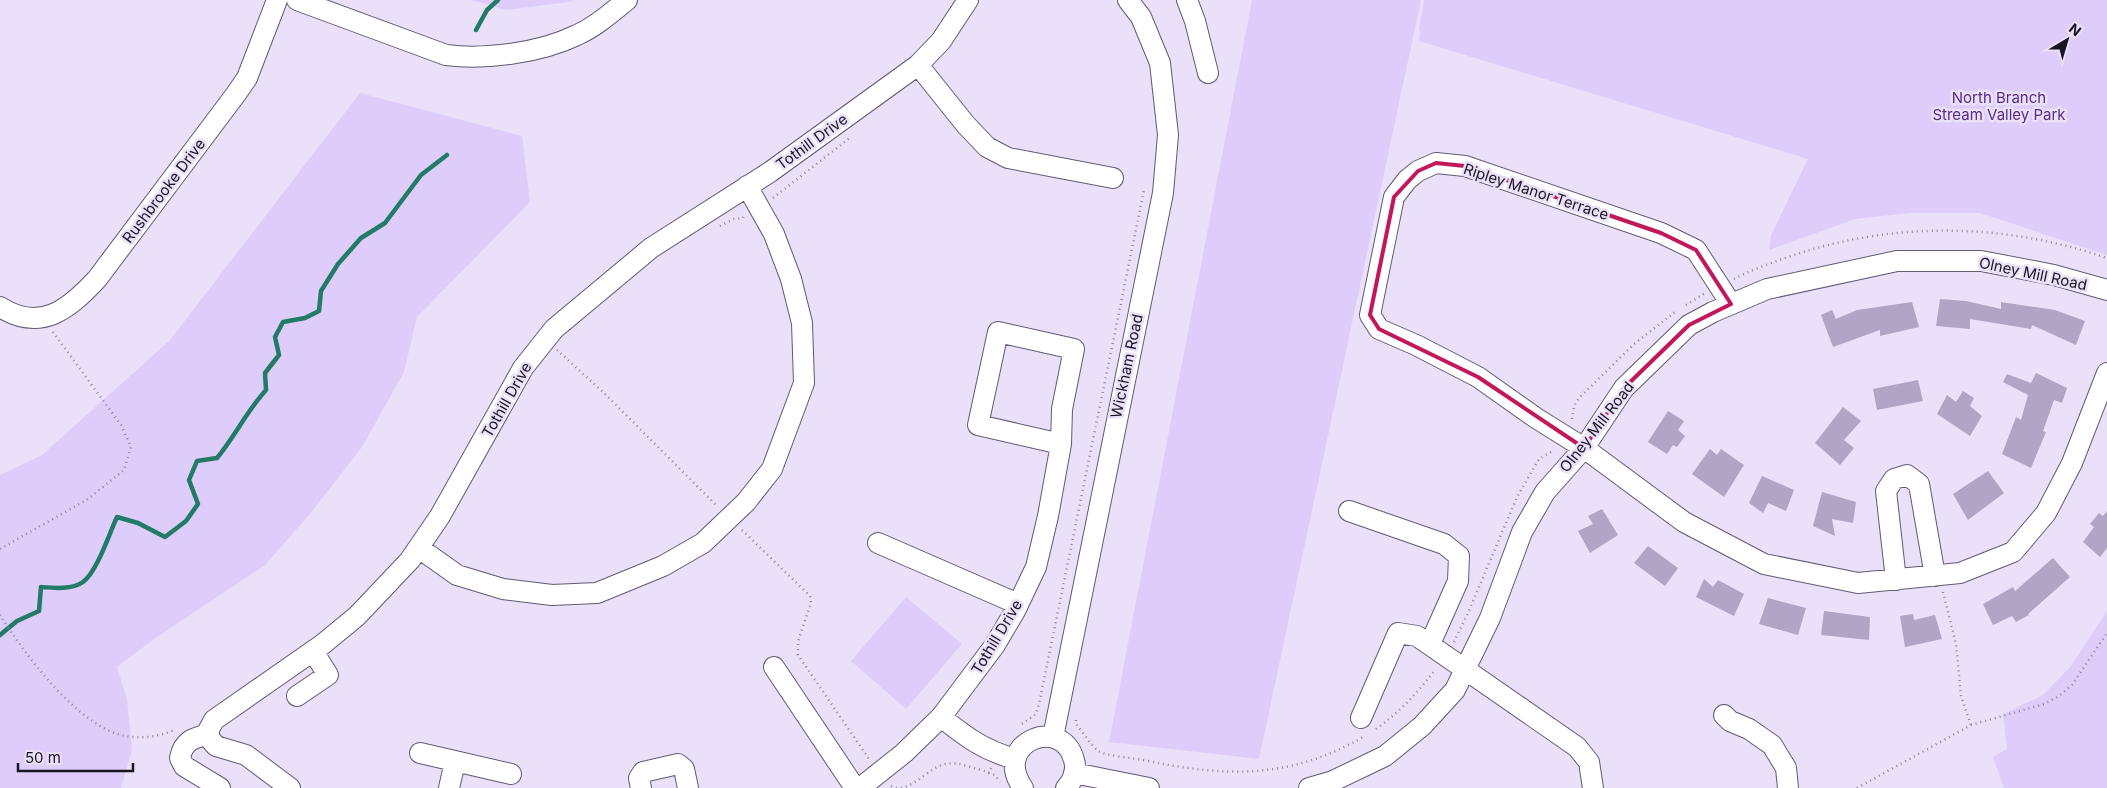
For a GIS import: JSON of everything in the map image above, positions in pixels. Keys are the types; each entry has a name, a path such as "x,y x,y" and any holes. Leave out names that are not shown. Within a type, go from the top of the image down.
{"street":[{"name":"Rushbrooke Drive","path":"0,306 14,315 28,318 43,318 61,312 76,302 98,279 236,94 246,78 276,0"},
{"path":"297,0 446,55 466,58 549,46 577,35 604,18 627,0"},
{"name":"Tothill Drive","path":"209,734 214,720 313,651 357,616 390,583 418,548 440,516 464,476 522,368 554,329 651,248 770,172 918,66 941,41 968,0"},
{"name":"Wickham Road","path":"1053,737 1163,193 1168,135 1160,63 1141,17 1128,0"},
{"path":"1187,0 1195,21 1208,73"},
{"path":"918,66 966,125 987,147 1008,158 1113,178"},
{"name":"Ripley Manor Terrace","path":"1731,304 1696,250 1660,233 1465,166 1436,163 1418,171 1407,180 1394,197 1370,315 1379,330 1416,345 1478,377 1536,418 1584,448 1684,522 1764,564 1858,584 1960,573 2013,552 2046,513 2072,463 2107,373"},
{"path":"418,548 457,575 502,589 552,595 597,593 663,566 703,544 746,502 772,469 804,383 802,323 791,279 774,234 748,186"},
{"name":"Olney Mill Road","path":"1309,788 1333,780 1385,756 1422,726 1455,690 1490,618 1522,532 1545,492 1584,448 1624,388 1689,326 1731,304 1767,289 1897,261 1981,261 2054,275 2107,290"},
{"name":"Tothill Drive","path":"860,788 904,753 941,717 995,646 1036,567 1048,516 1061,444 1062,409 1074,349 998,332 978,425 1061,444"},
{"path":"1896,580 1886,491 1894,479 1907,475 1919,484 1937,576"},
{"path":"1350,511 1444,544 1459,556 1458,581 1430,644"},
{"path":"878,543 1018,604"},
{"path":"1361,718 1398,633 1418,636 1577,747 1589,762 1593,788"},
{"path":"297,696 328,676 313,651"},
{"path":"774,667 855,788"},
{"path":"1724,715 1730,721 1749,730 1772,745 1786,768 1788,788"},
{"path":"941,717 972,742 1014,770 1017,780 1023,788"},
{"path":"220,788 184,766 180,758 182,750 195,738 209,734 209,738 216,746 246,755 267,781 290,788"},
{"path":"1000,762 1034,738 1043,736 1053,737 1063,742 1075,762 1070,781 1149,788"},
{"path":"420,753 512,774"},
{"path":"449,788 454,762"},
{"path":"641,788 639,778 643,772 678,764 684,769 688,788"}],"path":[{"path":"718,227 734,219 743,218 745,213 770,198 776,197 782,190 853,135"},
{"path":"1015,729 1036,714 1039,704 1144,189"},
{"path":"0,549 88,498 124,470 132,447 121,425 43,318"},
{"path":"551,355 561,344"},
{"path":"556,350 603,392 810,596 811,603 798,641 798,655 886,782 892,787 899,788 920,780 940,766 948,763 1000,762 995,775 1003,788"},
{"path":"1937,576 1956,644 1961,696 1971,724"},
{"path":"0,614 12,634 71,705 101,726 124,736 146,738 165,734 178,728 183,731 190,741"},
{"path":"1858,788 1971,724 2044,704 2059,696 2072,685 2107,633"}],"highlighted area":[{"path":"1436,163 1465,166 1661,233 1696,250 1731,304 1689,325 1624,388 1584,448 1478,377 1379,329 1370,315 1394,197 1418,171"}],"green space":[{"path":"471,0 574,0 506,10"},
{"path":"1252,0 1421,0 1259,759 1109,742"},
{"name":"North Branch Stream Valley Park","path":"1424,0 2107,0 2107,255 1980,213 1910,213 1855,219 1769,250 1771,235 1808,159 1419,41"},
{"path":"360,93 522,136 530,202 417,317 404,372 362,447 310,514 265,565 157,637 117,667 127,699 132,750 121,788 0,788 0,475 42,455 170,340"},
{"path":"906,597 962,644 906,709 851,661"},
{"path":"2107,611 2107,788 2004,788 1993,757 2007,749 2003,714 2043,695 2071,666"}],"building":[{"path":"1940,299 1966,301 2001,309 2001,302 2055,310 2085,321 2076,345 2032,325 2031,329 1970,319 1970,329 1936,326"},
{"path":"1912,302 1919,327 1880,336 1880,330 1833,347 1821,315 1832,310 1836,319 1857,310"},
{"path":"2036,373 2067,388 2062,403 2054,400 2043,431 2046,432 2031,468 2002,454 2016,417 2021,420 2028,395 2003,382 2007,374 2031,383"},
{"path":"1918,380 1923,401 1877,410 1873,389"},
{"path":"1963,391 1974,398 1970,406 1982,416 1970,436 1937,414 1947,395 1956,402"},
{"path":"1843,407 1861,421 1844,440 1854,448 1840,465 1815,443"},
{"path":"1668,411 1684,421 1678,430 1685,436 1677,447 1673,445 1667,454 1648,442"},
{"path":"1710,449 1717,455 1721,449 1744,465 1724,497 1692,474"},
{"path":"1988,471 2004,493 1968,520 1953,494"},
{"path":"1762,476 1794,490 1786,511 1768,503 1763,513 1749,503"},
{"path":"1822,492 1856,502 1853,523 1832,519 1835,536 1813,526"},
{"path":"1602,509 1618,535 1590,553 1578,531 1593,524 1588,516"},
{"path":"2107,511 2107,548 2100,557 2083,542 2094,527 2090,524 2099,513 2103,516"},
{"path":"1648,546 1678,568 1665,586 1634,563"},
{"path":"2053,558 2070,577 2029,615 2016,622 2012,616 1993,625 1983,604 2013,587 2015,591"},
{"path":"1704,579 1713,587 1718,580 1744,594 1734,616 1696,597"},
{"path":"1768,598 1806,608 1798,635 1759,624"},
{"path":"1824,611 1870,617 1869,640 1821,635"},
{"path":"1913,614 1914,620 1935,615 1942,639 1905,647 1900,616"}],"waterway":[{"path":"476,30 487,10 498,0"},
{"path":"0,635 17,621 39,611 41,587 62,588 79,585 88,577 98,562 117,517 138,523 165,537 186,521 198,504 189,480 197,461 217,458 266,390 265,373 279,355 275,337 283,322 305,318 319,311 321,291 338,264 361,238 385,223 421,175 447,155"}]}
